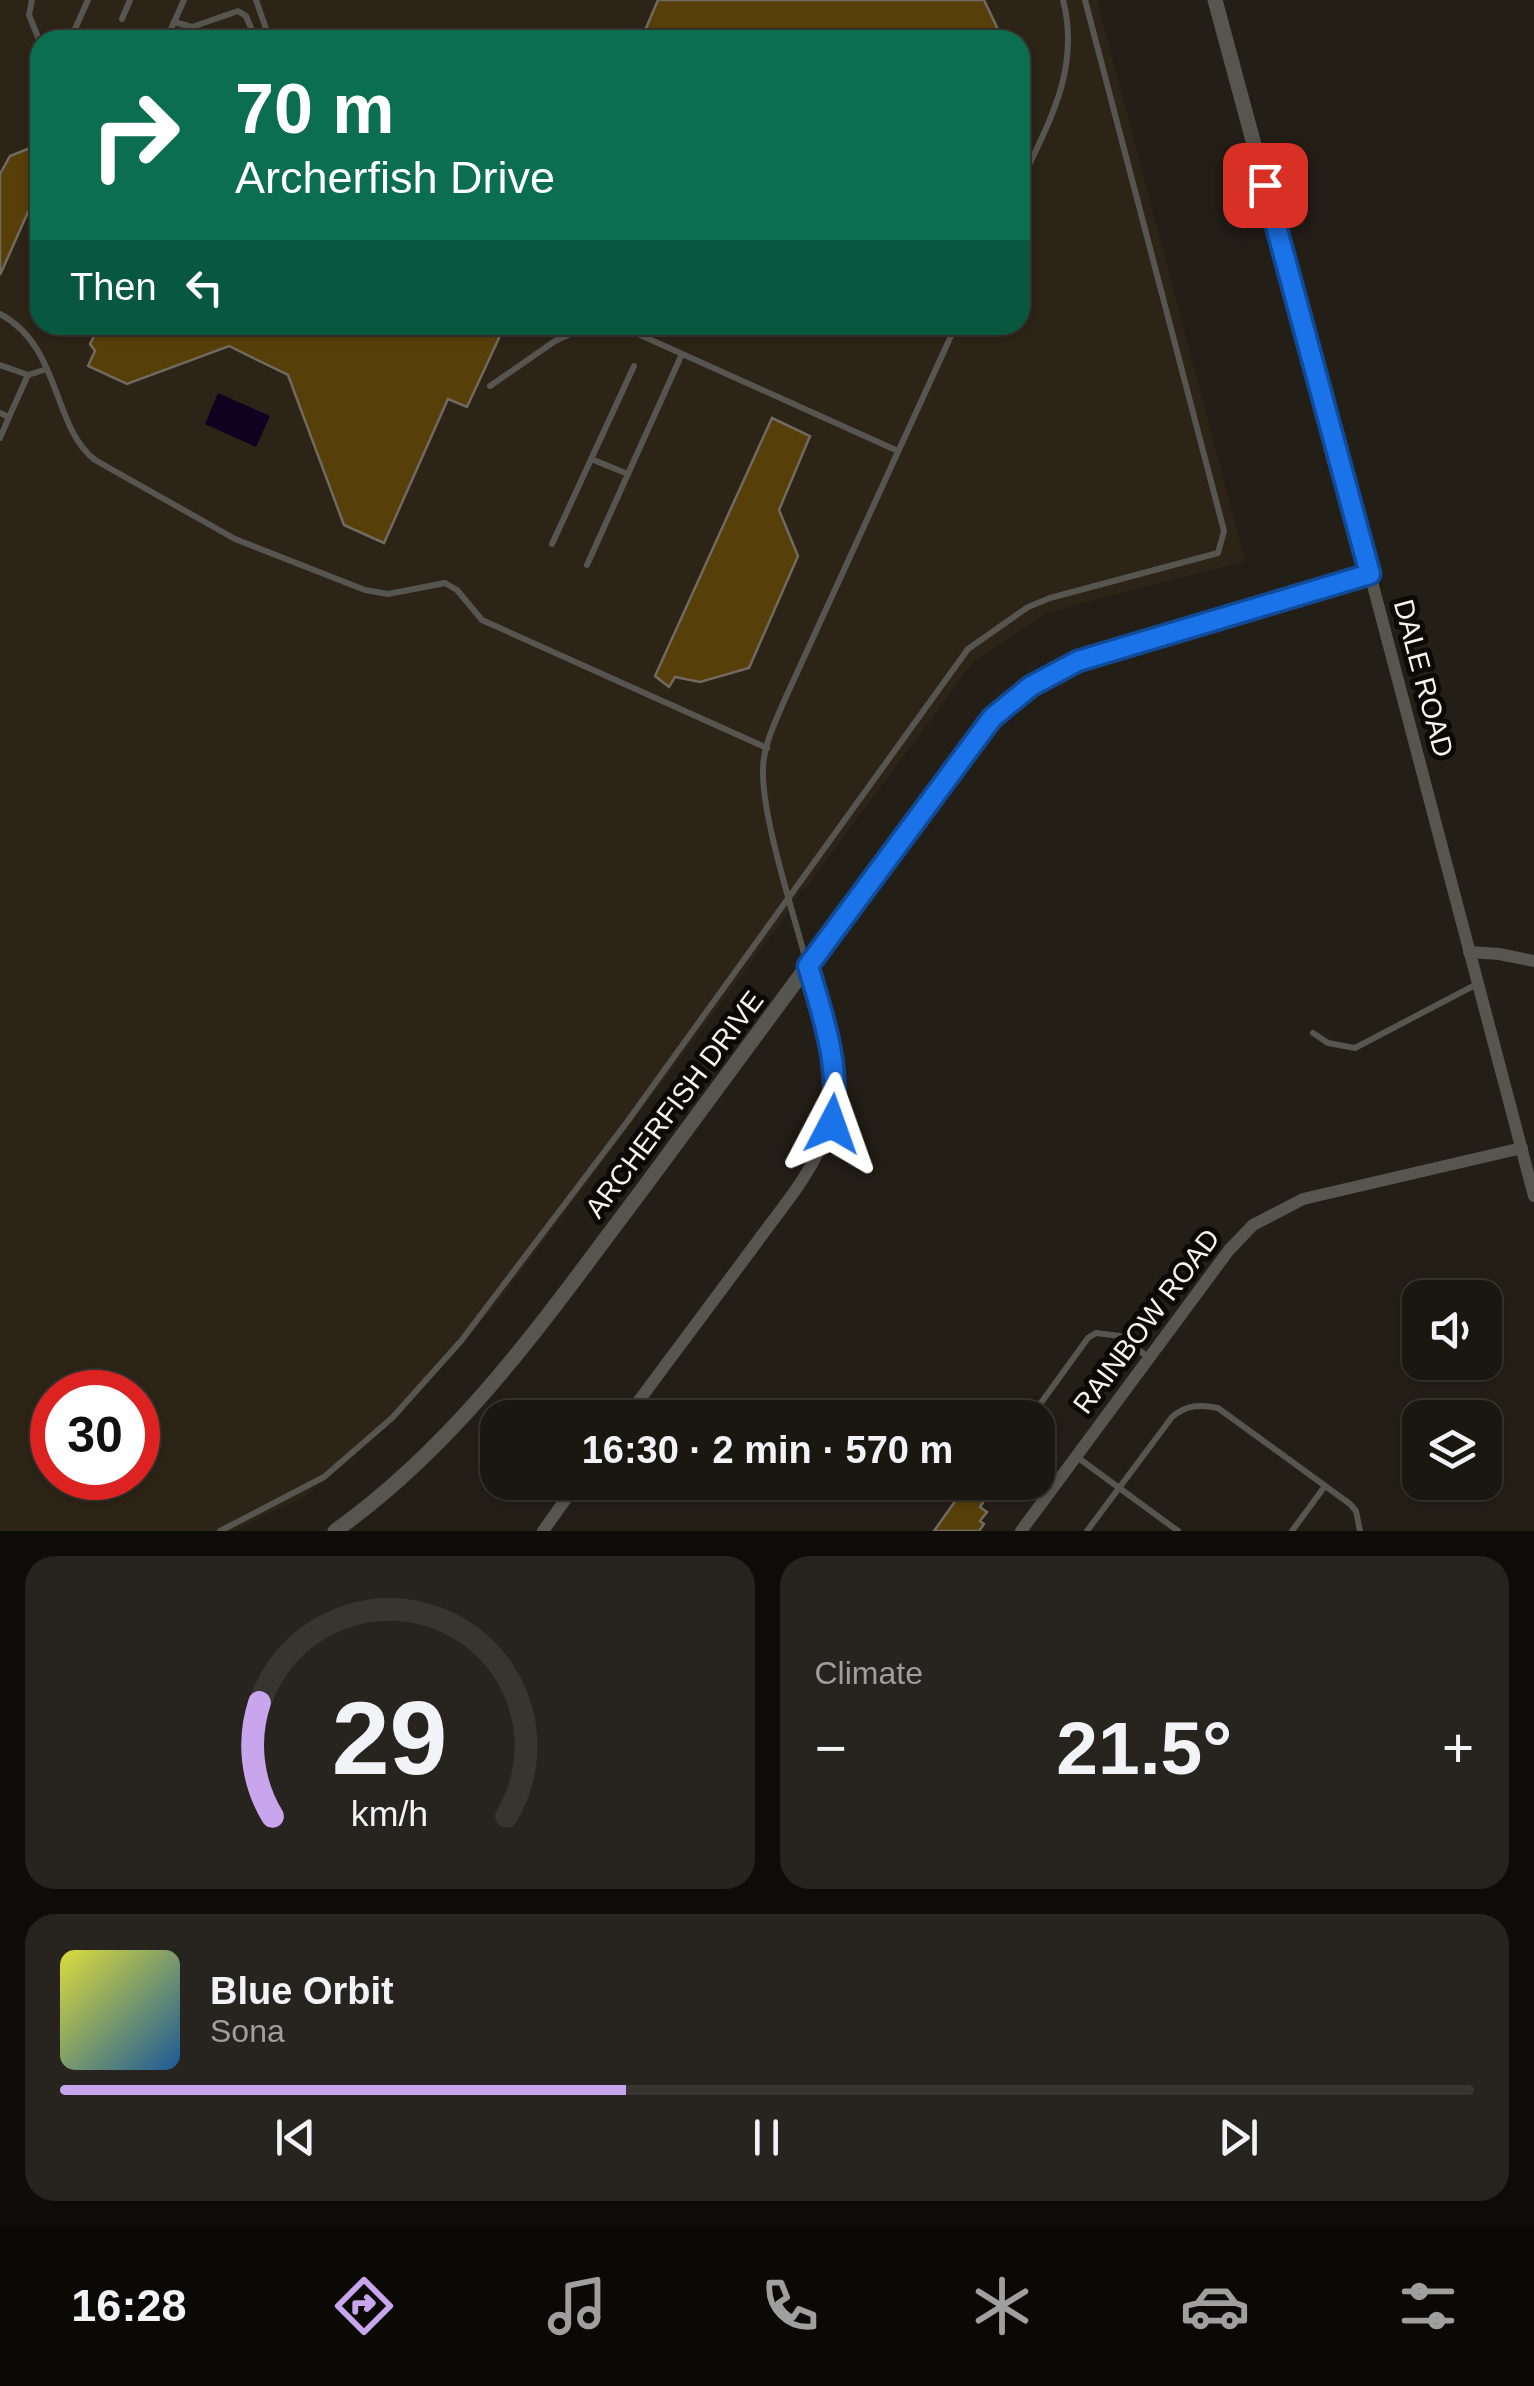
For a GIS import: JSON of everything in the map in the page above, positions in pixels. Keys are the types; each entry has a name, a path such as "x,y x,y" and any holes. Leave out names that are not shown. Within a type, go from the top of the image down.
{"street":[{"name":"DALE ROAD","path":"1215,0 1534,1196"},
{"name":"ARCHERFISH DRIVE","path":"335,1531 426,1456 490,1389 980,732 1031,686 1098,653 1370,574"},
{"path":"1469,952 1534,961"},
{"path":"639,1400 822,1150 834,1108 834,1062 808,966"},
{"name":"RAINBOW ROAD","path":"1021,1531 1229,1250 1268,1215 1325,1193 1522,1148"},
{"path":"542,1531 565,1500"}],"lane":[{"path":"32,0 30,15 36,30"},
{"path":"74,30 88,0"},
{"path":"122,19 130,0"},
{"path":"170,30 184,0"},
{"path":"256,0 266,30"},
{"path":"1030,161 1068,64 1063,0"},
{"path":"220,1531 324,1477 392,1418 461,1341 627,1122 968,649 1040,602 1218,553 1223,543 1219,512 1085,0"},
{"path":"174,22 190,27 238,11 246,16 252,30"},
{"path":"0,314 16,323 47,368 88,455 235,539 380,594 445,583 482,620 767,748"},
{"path":"490,386 568,335"},
{"path":"640,335 898,451"},
{"path":"808,966 765,798 763,772 767,748 785,699 951,335"},
{"path":"587,565 682,354"},
{"path":"0,365 28,375 47,368"},
{"path":"552,544 634,366"},
{"path":"0,438 28,375"},
{"path":"0,413 9,418"},
{"path":"591,459 628,474"},
{"path":"1313,1034 1328,1043 1355,1048 1478,983"},
{"path":"1043,1400 1088,1338 1096,1333 1120,1336 1149,1358"},
{"path":"1087,1531 1172,1417 1180,1410 1202,1404 1218,1408 1325,1486 1356,1511 1360,1531"},
{"path":"1076,1456 1178,1531"},
{"path":"1292,1531 1325,1486"}],"shaded area":[{"path":"0,0 1097,0 1245,561 1046,613 974,661 500,1300 398,1417 306,1496 232,1531 0,1531"},
{"path":"218,393 270,416 256,447 205,424"}],"building":[{"path":"658,0 984,0 998,30 645,30"},
{"path":"30,148 30,211 0,275 0,174 10,156"},
{"path":"95,335 500,335 467,407 448,399 384,543 344,525 288,375 229,346 127,384 88,366 95,351 90,344"},
{"path":"772,418 810,436 779,510 798,556 749,668 700,682 675,677 669,687 655,676"},
{"path":"956,1500 984,1500 980,1507 987,1512 979,1531 934,1531"}],"route":[{"path":"832,1124 836,1094 834,1062 808,966 992,718 1016,696 1057,670 1098,653 1370,574 1265,185"}]}
